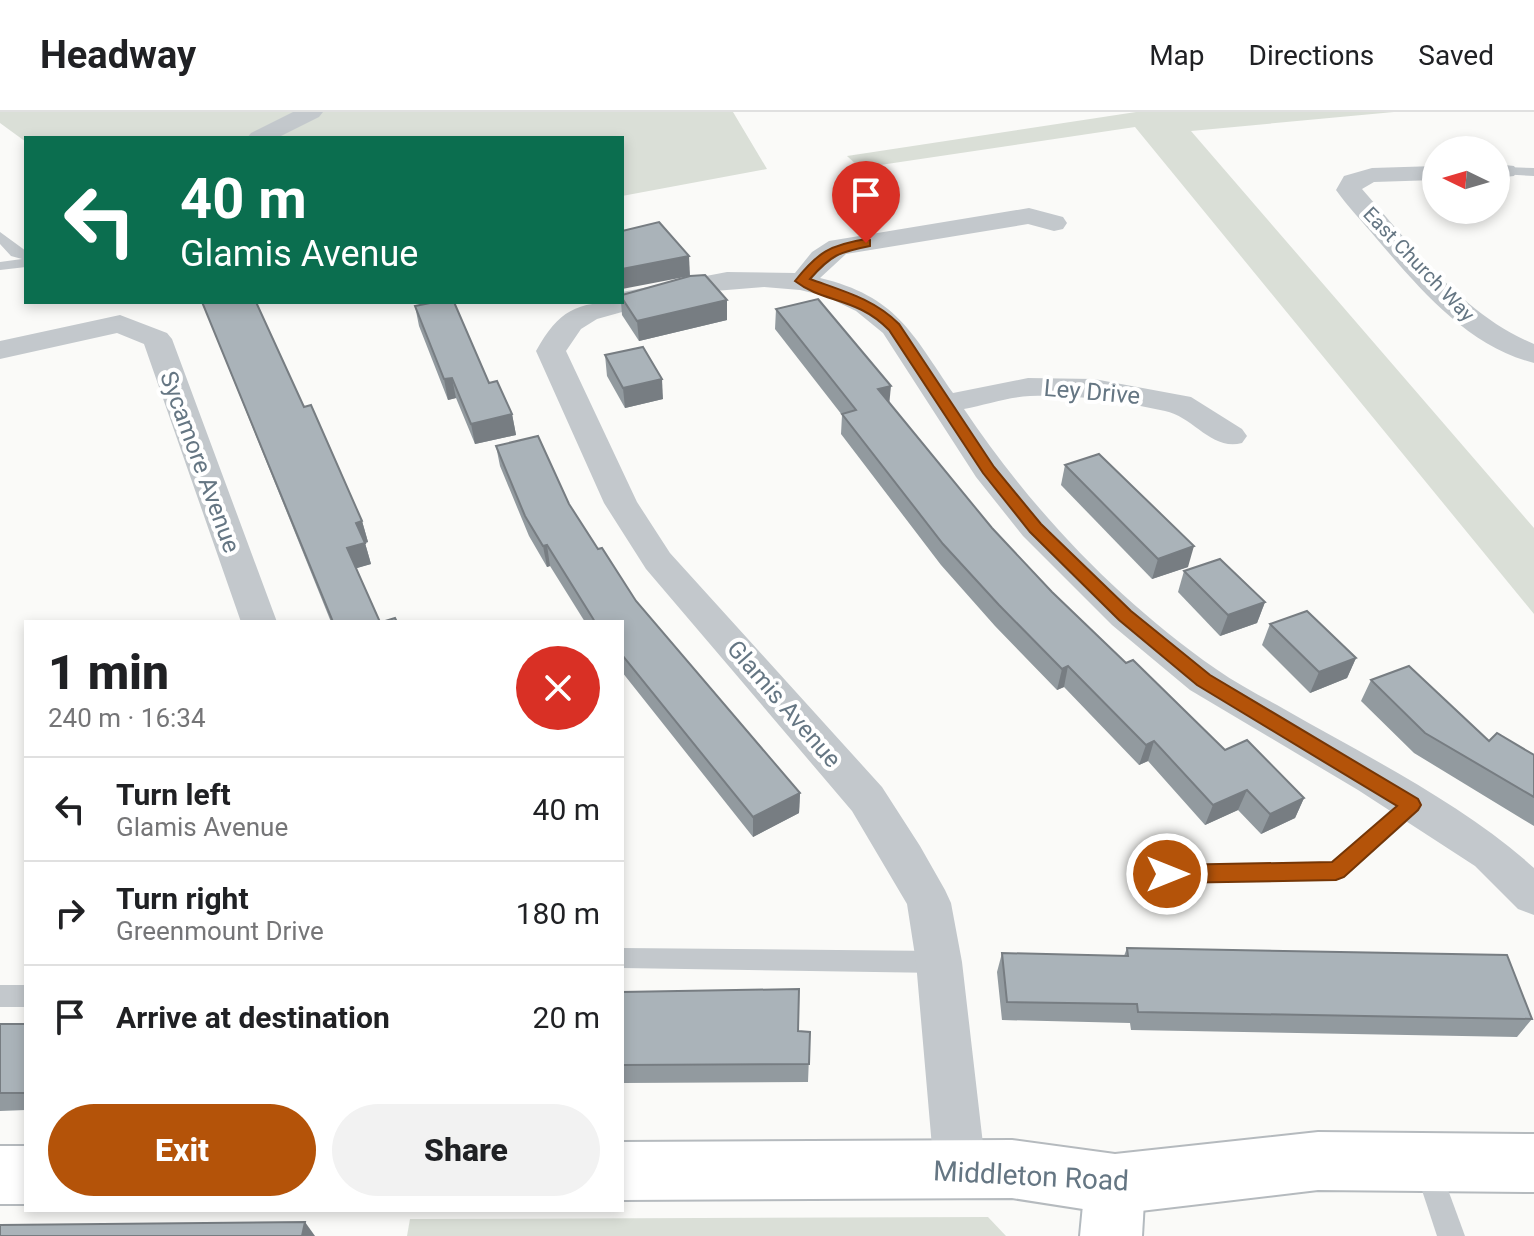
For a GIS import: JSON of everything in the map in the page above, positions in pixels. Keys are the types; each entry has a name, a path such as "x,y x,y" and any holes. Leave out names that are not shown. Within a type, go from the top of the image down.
{"main road":[{"name":"Middleton Road","path":"624,1171 1012,1169 1113,1210 1318,1161 1534,1163"},
{"path":"0,1175 24,1175"}],"street":[{"path":"263,136 311,112"},
{"name":"East Church Way","path":"1422,174 1364,177 1353,181 1349,190 1417,268 1448,293 1479,326 1504,342 1534,354"},
{"path":"802,281 822,258 838,247 1029,216 1054,223"},
{"name":"Glamis Avenue","path":"624,301 708,280 802,281 855,300 880,313 894,327 988,470 1035,528 1125,616 1203,680 1490,854 1534,896"},
{"name":"Glamis Avenue","path":"615,304 574,319 563,328 551,351 621,503 658,561 867,799 905,858 929,903 939,962 960,1170"},
{"path":"0,350 118,313"},
{"name":"Sycamore Avenue","path":"118,313 157,339 258,620"},
{"name":"Ley Drive","path":"944,404 1028,387 1094,388 1180,404 1231,436"}],"lane":[{"path":"1510,171 1534,172"},
{"path":"0,236 16,253 24,255"},
{"path":"0,266 24,263"},
{"path":"1167,874 1336,871 1411,805"},
{"path":"624,958 939,962"},
{"path":"0,996 24,996"},
{"path":"1426,1162 1451,1236"}],"shaded area":[{"path":"0,112 301,112 249,136 24,136 24,141 0,123"},
{"path":"321,112 733,112 767,169 624,196 624,136 271,136"},
{"path":"1136,112 1394,112 1191,131 1534,528 1534,614 1135,127 860,168 847,156"},
{"path":"988,1217 1006,1236 407,1236 410,1219"}],"building":[{"path":"659,222 689,256 624,269 624,231"},
{"path":"705,275 727,300 637,321 624,301 624,294 690,276"},
{"path":"818,299 891,386 878,389 992,528 1052,592 1126,663 1133,660 1225,750 1247,740 1304,798 1270,814 1247,790 1213,805 1154,741 1146,745 1068,666 1062,669 999,605 943,544 842,414 856,410 776,309"},
{"path":"203,304 257,304 304,407 311,405 362,521 356,523 365,543 347,548 379,620 332,620"},
{"path":"455,304 489,383 497,381 512,414 471,424 452,378 444,379 415,306"},
{"path":"643,347 662,379 623,388 605,355"},
{"path":"538,436 569,504 636,601 800,793 753,817 624,657 624,620 594,620 525,516 496,446"},
{"path":"1099,454 1194,546 1158,559 1065,465"},
{"path":"1220,559 1265,602 1228,615 1184,571"},
{"path":"1307,611 1356,658 1319,672 1270,624"},
{"path":"1409,666 1489,741 1497,733 1534,755 1534,797 1425,733 1371,680"},
{"path":"1127,948 1507,955 1532,1019 1138,1012 1137,1004 1007,1002 1002,953 1128,956"},
{"path":"799,989 798,1031 810,1032 809,1064 624,1065 624,992"},
{"path":"0,1024 24,1024 24,1093 0,1093"},
{"path":"305,1222 302,1236 0,1236 0,1225"}],"route":[{"path":"866,243 838,247 822,258 802,281 855,300 880,313 894,327 988,470 1035,528 1125,616 1203,680 1411,805 1336,871 1167,874"}]}
